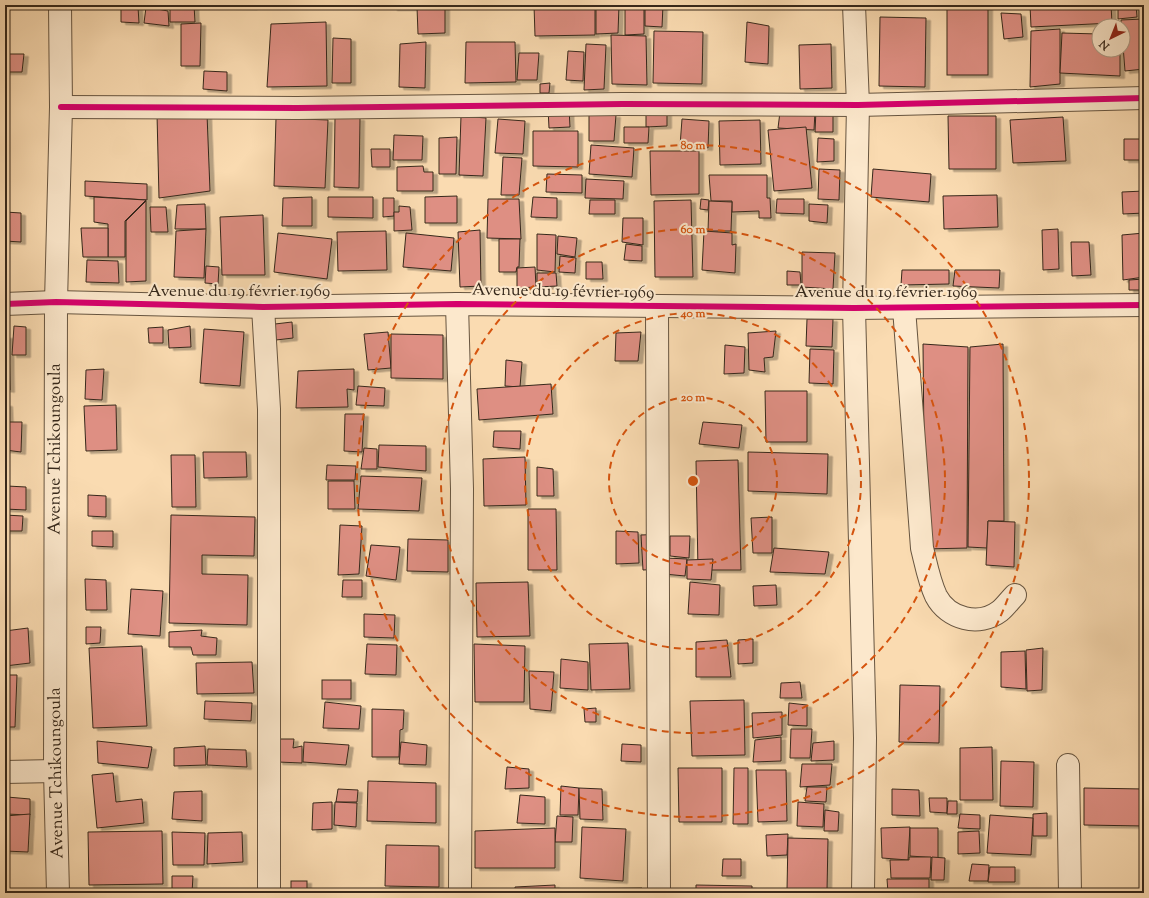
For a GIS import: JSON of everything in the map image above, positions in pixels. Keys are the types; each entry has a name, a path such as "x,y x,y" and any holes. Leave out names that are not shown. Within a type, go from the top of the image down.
{"street":[{"name":"Avenue Tchikoungoula","path":"58,893 55,771 56,302 61,107 60,5"},
{"path":"854,5 858,105 854,308 865,738 863,893"},
{"path":"61,107 297,108 615,104 858,105 1144,98"},
{"name":"Avenue du 19 février 1969","path":"5,304 56,302 263,307 457,304 854,308 1144,305"},
{"path":"457,304 462,489 460,893"},
{"path":"263,307 269,409 269,893"},
{"path":"656,307 659,893"},
{"path":"904,308 922,548 931,584 937,598 948,611 963,619 986,618 999,612 1015,596"},
{"path":"1068,765 1070,893"},
{"path":"5,772 55,771"}],"building":[{"path":"194,5 195,22 170,22 170,6"},
{"path":"253,5 253,7 205,6"},
{"path":"393,5 413,5 413,8 393,8"},
{"path":"534,5 595,5 595,35 535,36"},
{"path":"596,5 619,5 618,33 596,34"},
{"path":"625,5 644,5 644,34 625,35"},
{"path":"645,5 663,5 662,27 645,26"},
{"path":"1030,5 1111,5 1112,18 1091,18 1091,24 1031,27"},
{"path":"1118,5 1136,5 1137,17 1118,18"},
{"path":"947,6 988,6 988,75 947,75"},
{"path":"121,7 138,7 139,23 121,22"},
{"path":"146,7 168,11 169,26 144,23"},
{"path":"417,7 445,7 445,33 418,34"},
{"path":"1001,13 1021,14 1023,37 1004,39"},
{"path":"880,17 926,18 925,87 879,86"},
{"path":"1144,19 1144,69 1125,71 1124,58 1131,58 1131,20"},
{"path":"326,22 327,86 267,87 271,24"},
{"path":"747,22 769,26 768,64 745,62"},
{"path":"201,23 200,66 181,66 181,24"},
{"path":"1060,29 1060,84 1030,87 1031,31"},
{"path":"654,31 703,32 702,84 653,83"},
{"path":"1062,33 1091,34 1091,58 1120,58 1120,76 1060,73"},
{"path":"611,35 646,36 647,85 612,84"},
{"path":"333,38 351,39 351,83 332,83"},
{"path":"426,42 425,88 399,87 400,44"},
{"path":"466,42 515,42 516,82 465,83"},
{"path":"586,44 606,45 604,89 584,90"},
{"path":"831,44 832,88 800,89 799,45"},
{"path":"568,51 584,52 583,81 566,80"},
{"path":"519,53 539,53 537,80 517,80"},
{"path":"5,54 24,54 22,72 5,72"},
{"path":"204,71 227,72 227,91 203,89"},
{"path":"550,83 549,93 540,93 540,84"},
{"path":"548,108 569,108 570,127 549,128"},
{"path":"816,110 833,110 833,132 815,132"},
{"path":"646,111 667,111 667,126 646,127"},
{"path":"815,111 814,130 778,128 780,112"},
{"path":"157,114 207,114 210,191 159,198"},
{"path":"589,115 616,115 614,141 589,141"},
{"path":"461,116 486,118 483,176 459,175"},
{"path":"948,116 996,116 996,169 949,169"},
{"path":"1063,117 1066,161 1013,163 1010,120"},
{"path":"276,118 328,120 325,188 274,186"},
{"path":"335,118 360,118 359,188 334,187"},
{"path":"498,119 525,121 523,154 495,153"},
{"path":"682,119 709,121 708,148 680,146"},
{"path":"760,120 761,164 720,165 719,121"},
{"path":"624,127 649,127 648,143 624,143"},
{"path":"806,127 812,188 774,191 768,130"},
{"path":"533,131 578,131 578,167 533,166"},
{"path":"394,135 423,136 422,160 393,160"},
{"path":"457,137 456,174 439,174 439,138"},
{"path":"818,138 834,139 834,161 817,162"},
{"path":"1124,139 1141,139 1140,160 1124,160"},
{"path":"591,145 634,148 632,177 589,174"},
{"path":"371,149 390,149 390,167 372,167"},
{"path":"650,151 699,151 699,194 651,195"},
{"path":"503,157 522,158 519,195 501,195"},
{"path":"423,166 424,172 433,172 433,191 397,191 397,167"},
{"path":"819,169 840,170 839,200 818,199"},
{"path":"873,169 931,174 929,202 871,197"},
{"path":"547,174 582,175 582,193 546,192"},
{"path":"709,175 767,175 767,198 770,198 771,218 759,218 759,211 732,212 732,201 711,201"},
{"path":"586,179 624,181 623,199 585,198"},
{"path":"85,181 147,184 147,200 85,196"},
{"path":"1144,191 1144,213 1123,214 1122,192"},
{"path":"997,195 998,227 944,229 943,196"},
{"path":"457,196 457,223 425,223 425,197"},
{"path":"94,197 146,200 125,221 125,257 108,257 108,224 94,222"},
{"path":"312,197 312,226 282,226 283,198"},
{"path":"328,197 373,197 373,218 328,217"},
{"path":"533,197 557,198 557,218 531,217"},
{"path":"383,198 394,198 394,216 383,217"},
{"path":"488,199 519,199 521,239 487,238"},
{"path":"701,199 709,200 708,210 700,209"},
{"path":"777,199 804,199 804,214 776,213"},
{"path":"590,200 615,200 615,214 589,214"},
{"path":"691,200 693,277 655,277 654,201"},
{"path":"146,201 146,281 126,282 126,221"},
{"path":"709,201 732,202 731,231 708,231"},
{"path":"205,204 206,229 175,229 177,205"},
{"path":"809,204 828,205 827,223 809,221"},
{"path":"399,206 410,207 412,230 394,231 394,212 399,212"},
{"path":"150,207 166,207 168,232 151,232"},
{"path":"5,212 21,213 21,242 5,241"},
{"path":"263,215 265,275 222,275 220,217"},
{"path":"623,218 643,218 643,245 622,242"},
{"path":"81,228 108,228 108,257 83,257"},
{"path":"206,229 204,278 174,277 176,231"},
{"path":"1058,229 1059,269 1043,270 1042,230"},
{"path":"480,230 481,286 460,287 458,232"},
{"path":"386,231 387,270 338,271 337,232"},
{"path":"704,231 732,233 732,245 736,244 735,273 702,270"},
{"path":"278,233 332,239 327,279 274,272"},
{"path":"406,233 454,238 451,271 403,267"},
{"path":"1144,233 1144,277 1123,280 1122,235"},
{"path":"537,234 556,235 555,272 537,270"},
{"path":"558,236 577,238 575,257 557,254"},
{"path":"499,239 520,239 519,267 517,267 516,272 499,272"},
{"path":"1071,242 1089,242 1091,275 1072,276"},
{"path":"626,244 642,246 642,261 624,260"},
{"path":"802,252 835,253 833,289 802,287"},
{"path":"560,256 576,258 575,273 559,272"},
{"path":"87,260 118,261 119,283 86,282"},
{"path":"586,262 602,262 603,279 586,279"},
{"path":"206,266 219,267 218,284 205,283"},
{"path":"535,267 536,287 517,288 517,268"},
{"path":"902,270 949,270 949,284 901,285"},
{"path":"955,270 1000,270 999,288 953,286"},
{"path":"787,271 800,272 801,285 787,285"},
{"path":"537,273 556,273 557,286 537,287"},
{"path":"1144,279 1144,290 1129,290 1129,280"},
{"path":"807,319 833,319 832,347 806,346"},
{"path":"292,322 293,338 276,340 275,324"},
{"path":"14,326 26,327 26,355 12,355"},
{"path":"190,326 191,347 169,348 168,330"},
{"path":"163,327 163,343 149,343 148,328"},
{"path":"204,329 244,332 240,386 200,383"},
{"path":"776,331 773,357 764,358 765,372 749,370 748,333"},
{"path":"388,332 391,368 368,370 364,334"},
{"path":"641,332 638,361 615,361 616,333"},
{"path":"391,334 443,335 443,379 391,378"},
{"path":"5,336 9,336 10,390 5,389"},
{"path":"923,344 968,347 967,548 925,549"},
{"path":"1003,344 1004,521 988,521 987,548 968,547 970,347"},
{"path":"725,345 745,347 744,373 724,374"},
{"path":"810,349 834,350 833,384 809,383"},
{"path":"506,360 522,362 520,387 505,386"},
{"path":"104,369 102,400 85,399 86,370"},
{"path":"354,369 354,390 347,389 348,407 296,408 298,371"},
{"path":"551,384 553,414 479,420 477,389"},
{"path":"358,386 385,388 384,406 356,405"},
{"path":"765,391 807,391 807,442 766,442"},
{"path":"5,404 8,404 9,422 5,422"},
{"path":"116,405 117,450 86,451 84,406"},
{"path":"345,414 364,414 362,452 344,451"},
{"path":"5,422 22,422 21,452 5,450"},
{"path":"703,422 742,425 739,448 699,444"},
{"path":"494,431 521,431 520,449 493,447"},
{"path":"379,445 426,446 426,471 378,467"},
{"path":"364,448 377,449 377,469 361,469"},
{"path":"203,452 246,452 247,477 204,478"},
{"path":"748,452 828,454 827,494 748,491"},
{"path":"171,455 195,455 196,507 172,507"},
{"path":"525,457 526,505 484,506 483,459"},
{"path":"738,460 741,570 698,570 696,461"},
{"path":"327,465 356,466 355,480 326,480"},
{"path":"537,467 553,469 554,496 537,496"},
{"path":"361,476 422,478 419,511 358,509"},
{"path":"328,481 354,481 355,509 328,509"},
{"path":"7,486 26,487 26,510 5,509 5,493"},
{"path":"88,495 106,496 106,517 88,516"},
{"path":"528,509 556,509 557,570 528,570"},
{"path":"5,515 23,516 22,531 5,531"},
{"path":"171,515 255,517 254,556 202,555 202,574 248,575 247,625 169,623"},
{"path":"772,517 772,553 753,553 751,518"},
{"path":"988,521 1015,522 1014,567 986,565"},
{"path":"340,525 362,526 359,574 338,575"},
{"path":"92,531 113,531 113,547 92,546"},
{"path":"616,531 638,532 639,563 616,564"},
{"path":"666,534 663,569 643,570 641,535"},
{"path":"670,536 690,536 689,558 670,556"},
{"path":"408,539 448,540 448,572 407,571"},
{"path":"371,545 400,547 396,580 366,576"},
{"path":"774,548 829,552 825,574 770,572"},
{"path":"666,558 687,559 685,576 664,574"},
{"path":"713,559 711,580 687,579 687,560"},
{"path":"85,579 106,580 107,610 86,610"},
{"path":"343,580 362,580 362,597 342,597"},
{"path":"528,582 530,636 477,637 476,583"},
{"path":"690,582 720,585 719,615 688,614"},
{"path":"776,585 777,605 754,606 753,586"},
{"path":"131,589 163,591 160,636 128,634"},
{"path":"364,614 395,615 394,638 364,637"},
{"path":"86,627 101,627 100,643 86,644"},
{"path":"28,628 30,663 5,666 5,631"},
{"path":"202,630 201,636 217,638 216,655 193,655 191,647 169,647 169,632"},
{"path":"753,639 753,663 738,664 738,640"},
{"path":"727,640 731,677 696,677 696,642"},
{"path":"628,643 630,689 591,690 589,644"},
{"path":"367,644 397,645 396,675 365,674"},
{"path":"474,644 525,646 524,702 475,702"},
{"path":"142,646 147,726 93,728 89,648"},
{"path":"1043,648 1042,690 1027,691 1026,650"},
{"path":"1025,651 1026,689 1001,687 1001,652"},
{"path":"561,659 588,662 588,690 560,688"},
{"path":"252,662 254,693 197,694 196,663"},
{"path":"529,671 554,672 551,711 530,709"},
{"path":"5,675 17,675 15,727 5,727"},
{"path":"322,680 351,680 351,699 322,699"},
{"path":"800,682 802,698 780,698 781,683"},
{"path":"900,685 940,686 939,743 899,742"},
{"path":"744,700 745,755 692,756 690,701"},
{"path":"205,701 252,703 251,721 204,719"},
{"path":"325,702 361,706 359,729 323,728"},
{"path":"789,703 807,705 807,726 788,725"},
{"path":"596,708 596,722 585,722 584,709"},
{"path":"372,709 404,710 403,729 400,730 399,757 372,757"},
{"path":"782,712 782,735 753,738 752,713"},
{"path":"791,729 812,729 810,758 790,758"},
{"path":"781,737 781,761 753,762 755,740"},
{"path":"279,739 294,739 293,748 302,746 302,763 278,762"},
{"path":"97,741 152,747 148,768 98,763"},
{"path":"834,741 834,760 811,761 813,743"},
{"path":"304,742 349,745 346,765 303,762"},
{"path":"401,742 427,745 426,765 399,764"},
{"path":"622,744 641,745 641,762 621,761"},
{"path":"205,746 206,765 174,766 174,748"},
{"path":"992,747 993,800 960,800 960,748"},
{"path":"208,749 246,750 247,767 207,765"},
{"path":"1001,761 1034,762 1033,807 1000,806"},
{"path":"802,764 832,764 830,785 800,787"},
{"path":"507,767 529,769 529,788 505,789"},
{"path":"678,768 722,768 722,822 679,822"},
{"path":"734,768 748,768 748,824 733,824"},
{"path":"756,770 786,770 787,821 758,822"},
{"path":"113,773 116,802 142,799 144,823 97,828 92,775"},
{"path":"368,781 436,783 436,823 367,821"},
{"path":"561,786 579,788 578,815 560,815"},
{"path":"807,787 827,787 826,802 805,801"},
{"path":"579,788 602,789 603,820 580,819"},
{"path":"1084,788 1144,789 1144,826 1084,825"},
{"path":"338,789 358,790 357,802 336,802"},
{"path":"892,789 919,790 920,816 892,815"},
{"path":"202,791 202,821 172,819 174,792"},
{"path":"520,795 545,797 545,824 517,823"},
{"path":"7,797 30,799 30,815 6,814"},
{"path":"929,798 947,798 947,813 930,812"},
{"path":"948,801 957,801 957,814 947,814"},
{"path":"332,802 332,829 312,830 313,803"},
{"path":"335,802 357,803 356,827 334,825"},
{"path":"798,802 824,804 823,827 797,826"},
{"path":"825,810 839,812 838,831 824,831"},
{"path":"1047,813 1047,836 1033,836 1033,814"},
{"path":"30,814 28,852 5,851 5,816"},
{"path":"960,814 980,815 980,829 958,828"},
{"path":"990,815 1033,818 1031,855 987,853"},
{"path":"557,816 573,817 572,842 555,842"},
{"path":"582,827 626,829 623,881 580,878"},
{"path":"910,827 908,860 882,858 881,828"},
{"path":"555,828 555,868 475,868 475,831"},
{"path":"910,828 938,828 938,858 910,856"},
{"path":"162,831 163,884 89,885 88,832"},
{"path":"979,831 980,853 958,854 958,832"},
{"path":"172,832 205,833 204,865 173,865"},
{"path":"242,832 243,862 207,864 208,833"},
{"path":"788,834 787,855 767,856 766,835"},
{"path":"788,838 828,839 827,891 787,890"},
{"path":"386,845 439,846 439,887 385,886"},
{"path":"909,857 931,857 930,878 891,878 890,860 909,860"},
{"path":"932,857 945,858 944,880 931,880"},
{"path":"723,859 741,859 741,876 722,876"},
{"path":"972,864 989,865 988,881 969,881"},
{"path":"990,867 1015,867 1015,882 988,882"},
{"path":"172,876 193,876 192,893 172,893"},
{"path":"887,879 929,879 929,893 888,893"},
{"path":"291,881 307,881 307,893 291,893"},
{"path":"555,885 555,893 515,893 515,887"},
{"path":"696,885 752,886 752,893 696,893"},
{"path":"642,888 643,893 565,893 565,889"},
{"path":"968,889 1026,890 1026,893 968,893"}],"cycle path":[{"path":"61,107 297,108 623,104 858,105 1144,98"},
{"path":"5,304 56,302 263,307 457,304 854,308 1144,305"}]}
